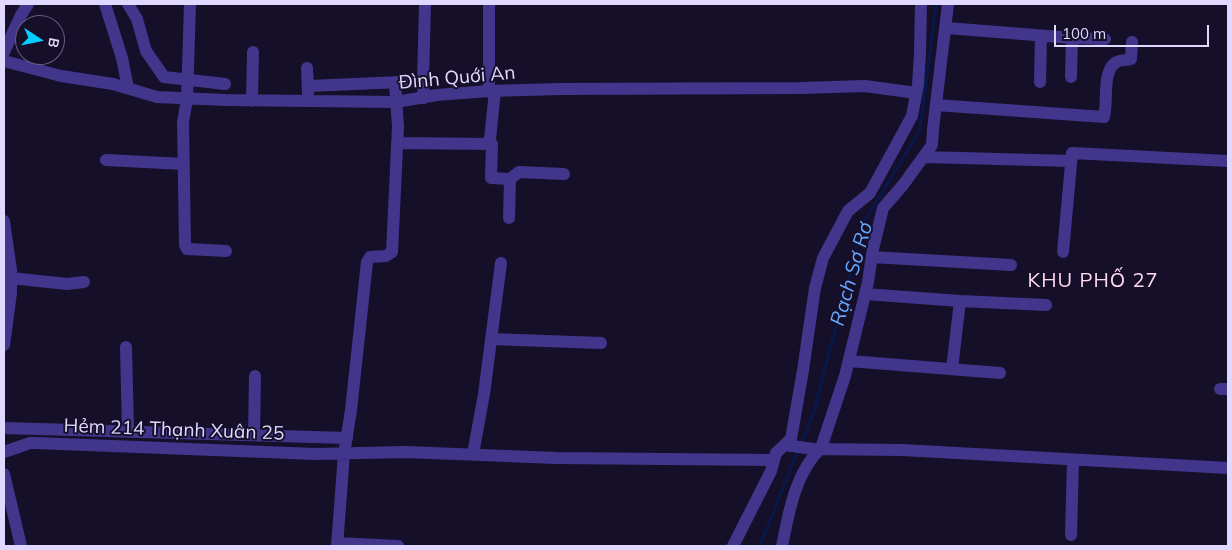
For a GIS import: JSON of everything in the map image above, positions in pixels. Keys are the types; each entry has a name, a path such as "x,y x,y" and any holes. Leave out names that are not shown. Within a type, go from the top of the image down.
{"street":[{"path":"4,52 28,4"},
{"path":"105,4 122,58 128,88"},
{"path":"128,4 137,19 146,51 164,77 224,84"},
{"path":"190,4 188,98 182,122 185,247 187,249 226,251"},
{"path":"424,98 425,4"},
{"path":"489,4 492,91 490,139"},
{"path":"788,446 791,439 803,370 814,288 823,258 848,211 870,193 912,116 920,53 921,4"},
{"path":"782,546 789,512 801,477 817,448 845,376 883,208 903,185 932,144 948,4"},
{"path":"946,28 1105,39"},
{"path":"1040,82 1042,36"},
{"path":"1071,77 1072,38"},
{"path":"936,105 1104,117 1106,85 1110,69 1120,60 1131,59 1132,42"},
{"path":"252,100 254,52"},
{"name":"Đình Quới An","path":"4,61 61,76 113,84 157,97 396,102 492,91 865,86 916,93"},
{"path":"306,68 309,86 308,101"},
{"path":"309,86 423,81"},
{"path":"395,82 397,143 392,252 386,256 370,257 367,262 344,454 337,545 398,546"},
{"path":"397,143 491,144 493,146 491,178 510,179 519,172 564,174"},
{"path":"1063,252 1072,153 1228,161"},
{"path":"924,157 1071,161"},
{"path":"106,160 184,164"},
{"path":"509,218 510,179"},
{"path":"4,220 11,278 11,293 4,345"},
{"path":"872,257 1011,265"},
{"path":"473,454 501,263"},
{"path":"11,278 67,284 84,282"},
{"path":"865,294 960,302 1046,305"},
{"path":"952,369 960,302"},
{"path":"491,339 601,343"},
{"path":"126,347 128,431"},
{"path":"849,361 1000,373"},
{"path":"254,435 255,376"},
{"path":"4,428 347,438"},
{"name":"Hẻm 214 Thạnh Xuân 25","path":"4,452 35,443 344,454 406,452 556,458 774,460"},
{"path":"733,546 757,500 776,453 788,446 902,450 1228,468"},
{"path":"1071,535 1073,460"},
{"path":"4,474 21,546"}],"waterway":[{"name":"Rạch Sơ Rơ","path":"801,445 814,411 863,224 920,130 936,4"},
{"name":"Rạch Sơ Rơ","path":"760,546 798,450"}],"district":[{"name":"KHU PHỐ 27","path":"1093,281"}]}
